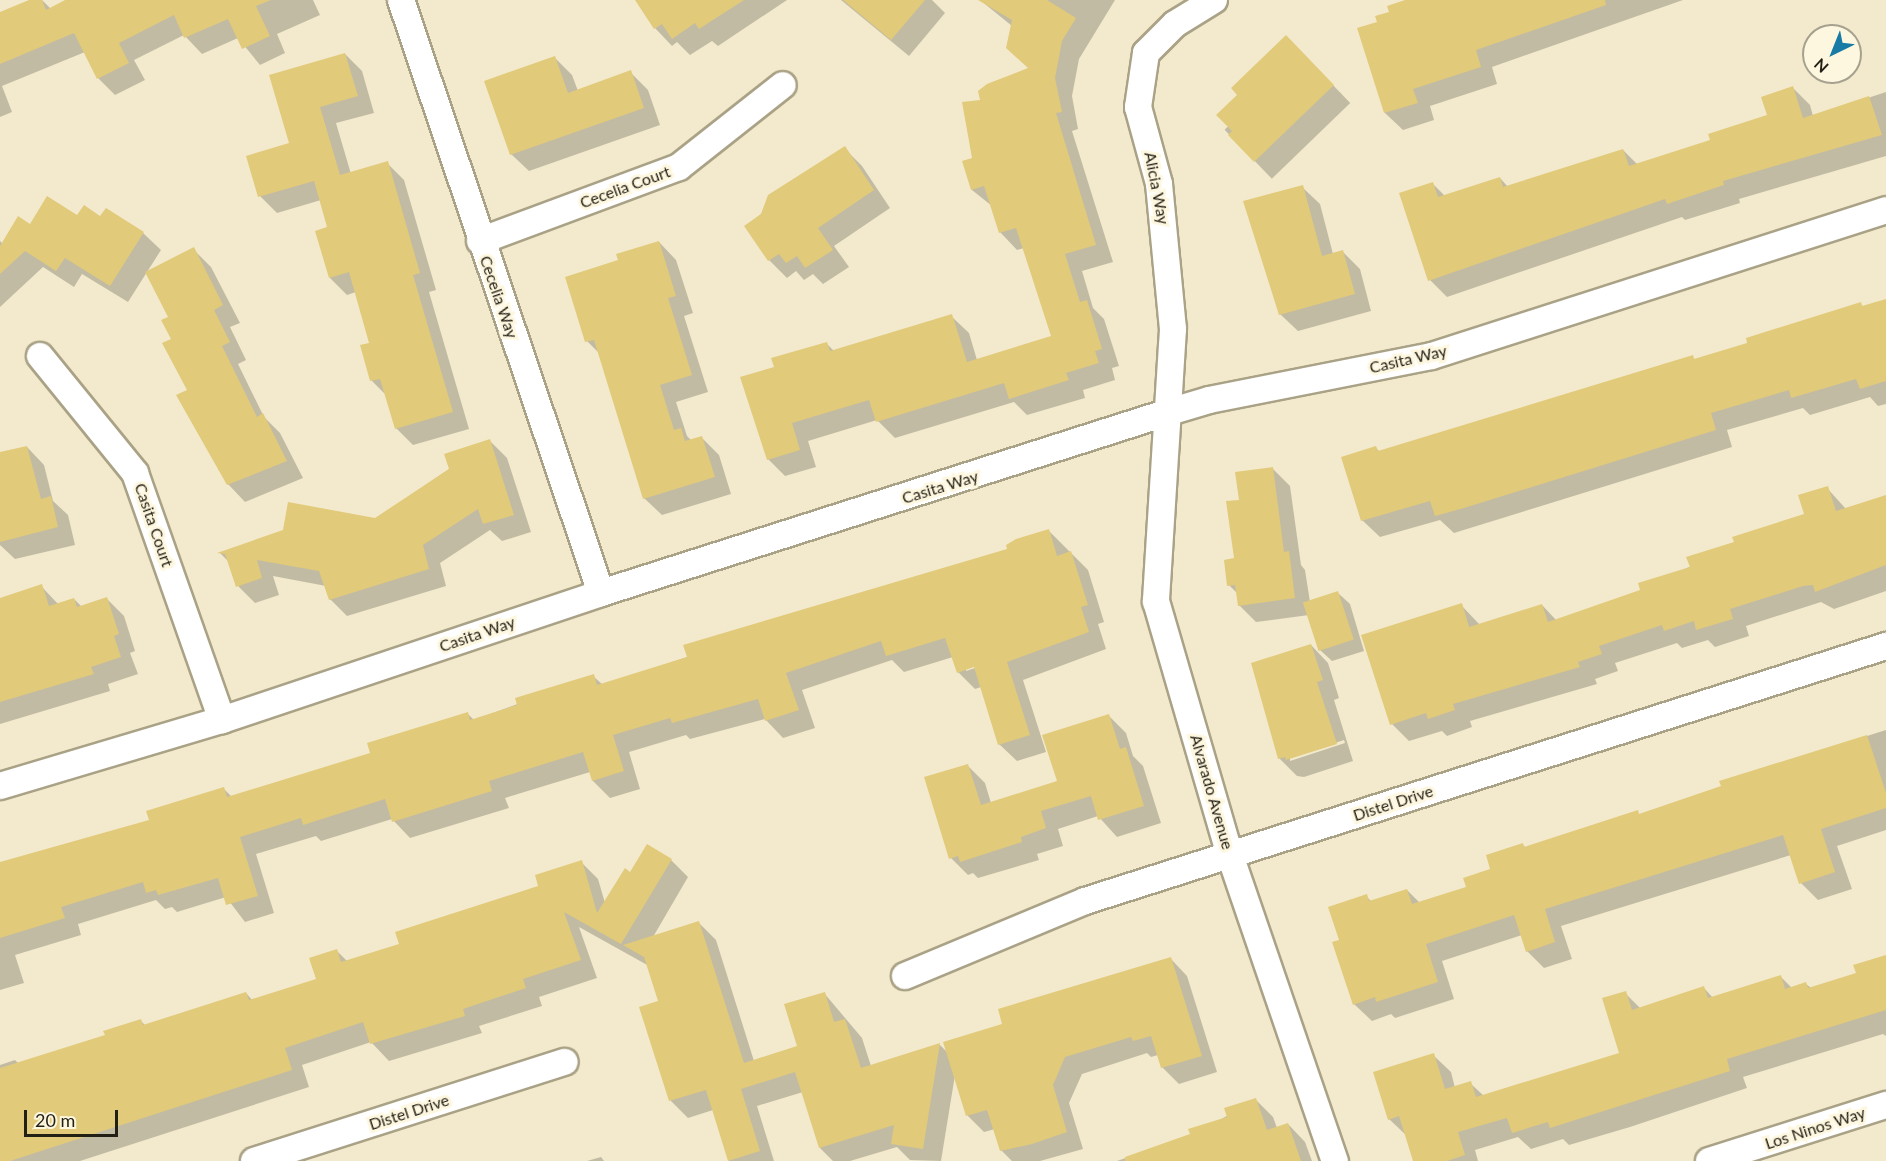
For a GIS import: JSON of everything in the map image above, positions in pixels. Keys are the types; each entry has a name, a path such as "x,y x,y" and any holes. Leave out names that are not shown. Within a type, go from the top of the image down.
{"street":[{"name":"Cecelia Way","path":"400,0 601,593"},
{"name":"Alicia Way","path":"1169,412 1173,329 1168,248 1160,184 1138,107 1146,53 1175,24 1214,0"},
{"name":"Cecelia Court","path":"480,241 679,167 783,85"},
{"name":"Casita Way","path":"0,786 222,720 601,593 1169,412 1209,400 1432,356 1886,210"},
{"name":"Casita Court","path":"40,356 135,473 222,720"},
{"name":"Alvarado Avenue","path":"1169,412 1156,601 1230,855 1335,1161"},
{"name":"Distel Drive","path":"905,976 1085,901 1886,646"},
{"name":"Distel Drive","path":"254,1161 565,1062"},
{"name":"Los Ninos Way","path":"1709,1161 1886,1105"}],"building":[{"path":"29,0 42,0 46,10 65,0 271,0 256,6 270,36 242,49 228,19 184,38 174,15 119,43 129,63 97,79 74,33 0,64 0,12"},
{"path":"635,0 744,0 699,29 695,23 672,39 662,24 654,29"},
{"path":"843,0 925,0 891,40"},
{"path":"978,0 1047,0 1076,18 1062,41 1055,78 1062,112 1056,113 1096,245 1065,254 1080,302 1087,300 1102,349 1095,351 1099,363 1066,373 1069,380 1009,399 1004,383 876,422 869,400 792,423 800,450 767,460 740,377 774,367 771,358 827,342 830,351 952,314 967,362 1051,336 1016,228 999,233 984,186 971,190 962,161 972,158 962,102 980,100 978,91 987,84 1028,68 1006,48 1012,20"},
{"path":"1405,0 1605,0 1606,5 1476,50 1481,67 1413,89 1418,103 1384,113 1357,28 1377,22 1375,16 1389,12 1387,6"},
{"path":"1286,35 1334,85 1254,162 1228,135 1232,131 1216,115 1237,95 1231,88"},
{"path":"345,53 358,96 320,107 340,175 388,161 420,273 413,275 453,412 395,429 380,379 370,381 360,345 369,343 349,272 329,278 315,231 327,227 314,181 258,197 246,156 289,143 269,75"},
{"path":"555,56 568,93 631,70 644,108 510,155 484,81"},
{"path":"1793,86 1803,118 1869,96 1882,135 1723,181 1724,185 1667,204 1665,199 1428,281 1399,193 1433,182 1438,197 1500,177 1503,187 1623,149 1629,166 1710,140 1708,134 1767,115 1761,97"},
{"path":"845,146 874,190 818,228 833,250 805,268 797,256 786,263 779,254 768,261 744,226 761,214 768,195"},
{"path":"1303,185 1322,256 1343,250 1355,294 1279,315 1243,201"},
{"path":"47,196 77,215 84,205 100,216 106,208 144,232 110,286 65,258 56,271 25,251 0,274 0,246 18,216 30,224"},
{"path":"659,241 676,296 668,298 692,375 660,385 674,430 681,428 685,441 702,436 715,477 643,499 594,340 585,342 565,277 618,260 616,254"},
{"path":"194,247 223,305 214,310 230,342 222,346 257,417 263,413 287,461 227,485 176,395 187,390 162,343 171,339 161,320 168,317 145,272"},
{"path":"1886,299 1886,381 1860,389 1856,379 1791,398 1789,390 1711,413 1716,430 1464,508 1435,516 1430,501 1361,521 1341,457 1376,446 1378,451 1693,355 1694,359 1747,343 1746,338 1861,302 1862,306"},
{"path":"490,439 514,515 483,524 478,509 423,545 429,569 329,600 319,571 257,560 262,578 236,587 225,554 217,553 283,530 288,502 375,518 449,469 444,454"},
{"path":"27,446 41,499 51,496 58,527 0,542 0,452"},
{"path":"1273,467 1284,552 1289,551 1295,598 1238,606 1235,585 1227,586 1224,560 1234,558 1226,501 1239,500 1235,472"},
{"path":"1828,486 1836,511 1886,495 1886,565 1815,592 1813,585 1803,586 1730,609 1733,619 1696,630 1694,621 1664,631 1662,625 1599,646 1602,654 1578,662 1580,667 1453,704 1455,710 1428,719 1426,713 1390,725 1361,635 1462,603 1469,627 1542,604 1548,622 1640,590 1638,583 1690,567 1686,557 1734,542 1732,537 1804,514 1798,495"},
{"path":"1049,529 1057,556 1071,551 1088,605 1081,607 1089,632 1007,662 1030,735 998,745 974,667 957,673 945,638 886,656 881,641 786,673 799,710 765,721 758,699 672,723 670,718 613,735 624,771 592,781 583,752 489,781 492,791 392,822 385,799 303,825 301,818 240,837 258,896 226,905 218,878 158,895 156,890 146,893 143,882 61,907 65,918 0,938 0,862 149,820 146,811 224,787 227,797 370,753 367,743 468,712 470,720 517,705 515,698 594,674 597,685 687,657 683,645 1007,549 1006,545 1016,539"},
{"path":"42,584 49,606 74,598 77,607 107,597 119,634 114,636 121,657 91,667 94,674 0,702 0,598"},
{"path":"1338,591 1354,640 1319,651 1303,602"},
{"path":"1311,644 1323,680 1317,682 1337,744 1286,760 1285,757 1278,759 1251,663"},
{"path":"1109,714 1120,749 1126,747 1144,806 1098,820 1091,796 1041,811 1046,828 1021,837 1022,842 960,862 958,856 949,859 924,777 968,764 981,805 1057,781 1042,735"},
{"path":"1867,735 1886,793 1886,808 1821,829 1835,872 1799,884 1783,835 1545,909 1555,942 1526,952 1514,915 1426,944 1438,982 1376,1002 1375,997 1353,1005 1332,942 1339,940 1328,907 1367,894 1369,901 1407,889 1412,904 1466,887 1463,878 1490,869 1486,855 1523,843 1524,847 1638,810 1639,814 1721,786 1719,781"},
{"path":"647,844 672,859 621,944 564,912 581,960 523,979 526,988 463,1009 465,1016 370,1044 363,1022 285,1048 292,1070 10,1161 0,1161 0,1068 105,1035 103,1031 141,1019 143,1025 246,992 249,1000 316,979 309,958 337,949 341,962 399,944 395,932 538,886 535,875 582,860 597,913 625,868 630,872"},
{"path":"699,921 744,1063 797,1046 784,1004 825,992 834,1022 845,1019 861,1068 940,1043 923,1149 891,1144 894,1125 819,1148 795,1072 741,1089 760,1151 728,1161 706,1090 669,1101 639,1007 658,1001 644,957 623,945"},
{"path":"1886,955 1886,1010 1727,1059 1730,1071 1550,1128 1548,1122 1512,1133 1507,1118 1458,1132 1465,1155 1447,1161 1413,1161 1399,1116 1388,1120 1373,1072 1434,1053 1445,1089 1471,1081 1476,1097 1619,1053 1602,998 1626,991 1632,1010 1704,986 1708,998 1781,975 1785,989 1806,982 1808,988 1856,973 1853,965"},
{"path":"1171,957 1202,1056 1161,1068 1151,1036 1133,1041 1131,1037 1065,1057 1053,1085 1067,1132 1032,1144 1000,1151 987,1110 966,1116 943,1042 1002,1024 998,1009"},
{"path":"1256,1098 1267,1130 1288,1123 1301,1161 1125,1161 1125,1157 1190,1134 1188,1129 1227,1117 1224,1108"}]}
